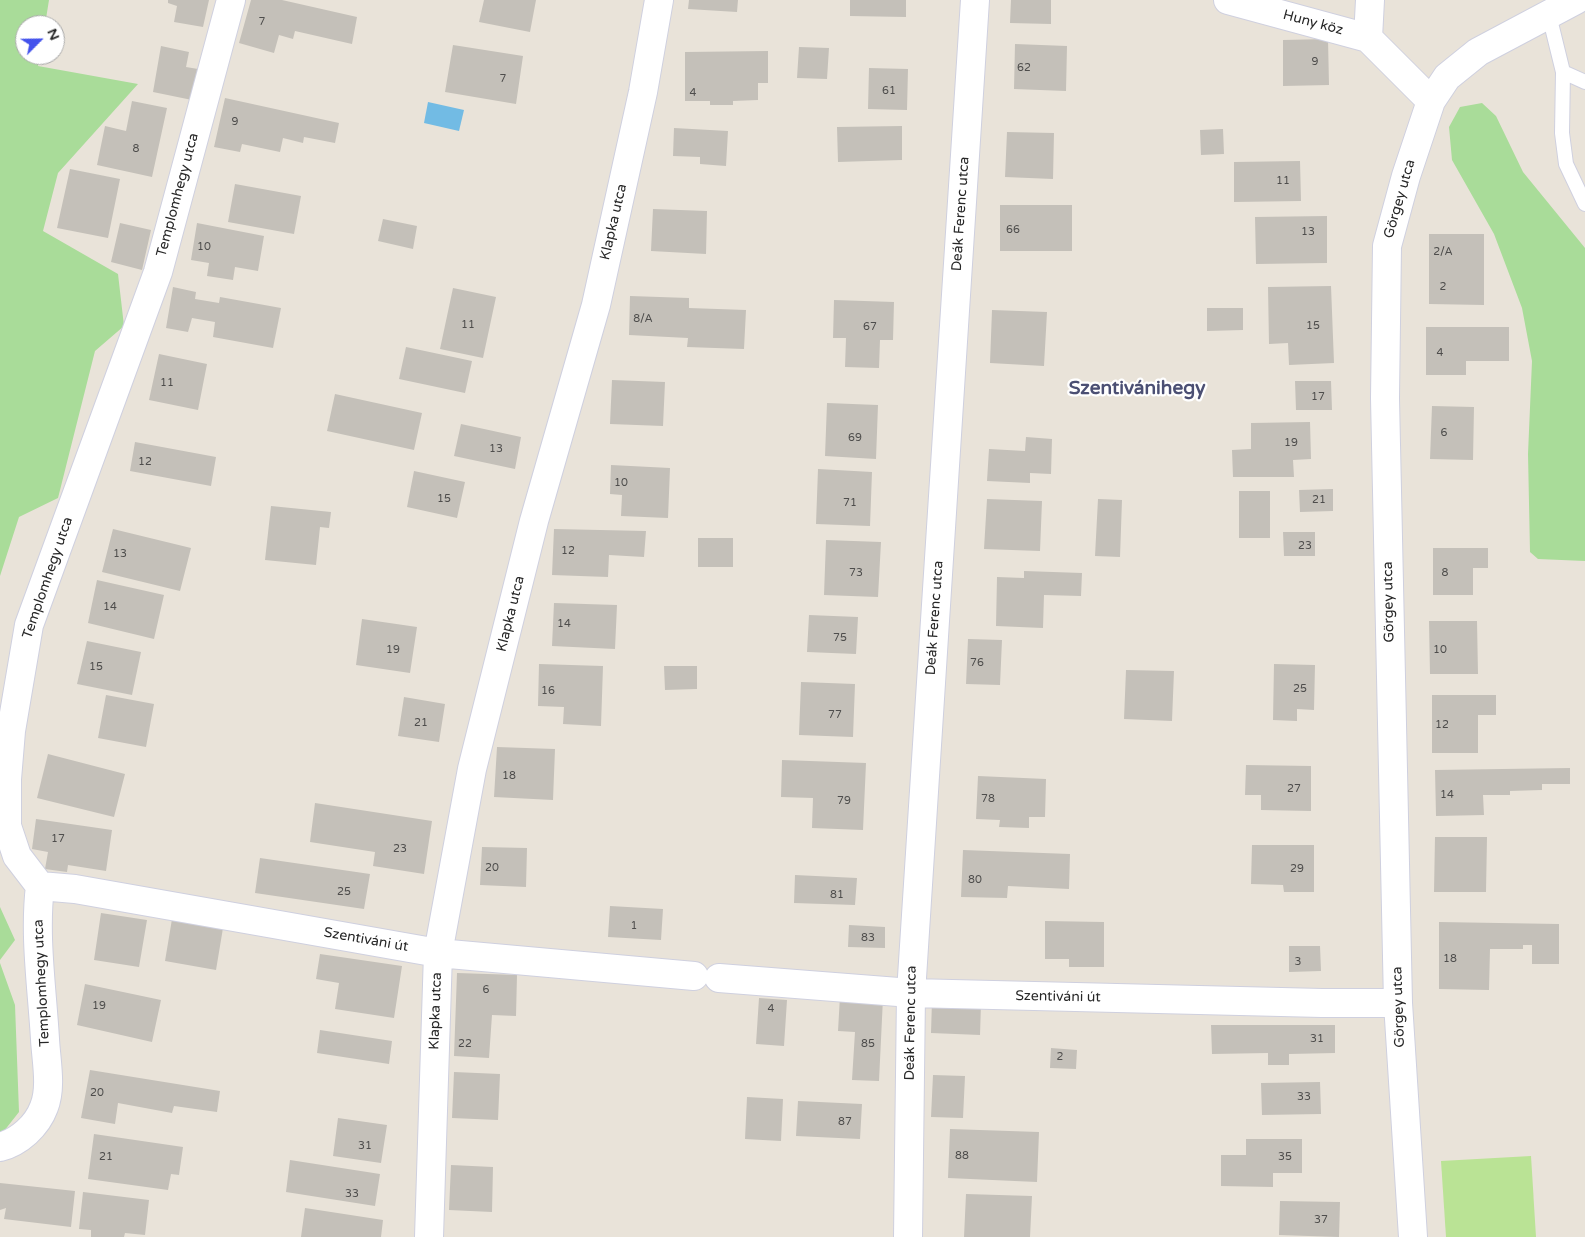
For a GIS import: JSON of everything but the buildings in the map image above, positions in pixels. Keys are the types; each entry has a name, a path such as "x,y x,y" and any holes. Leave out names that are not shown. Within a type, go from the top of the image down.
{"street":[{"name":"Templomhegy utca","path":"0,1147 33,1127 44,1107 48,1080 38,934 40,886 17,856 7,826 7,778 11,731 27,634 158,272 231,0"},
{"name":"Klapka utca","path":"429,1237 438,953 472,770 534,522 596,304 643,92 659,0"},
{"name":"Deák Ferenc utca","path":"908,1237 911,993 975,0"},
{"name":"Huny köz","path":"1228,0 1368,38"},
{"path":"1370,0 1368,38 1431,101"},
{"name":"Görgey utca","path":"1412,1237 1398,1003 1385,398 1387,246 1406,176 1431,101 1447,77 1478,52 1576,0"},
{"name":"Szentiváni út","path":"40,886 75,889 438,953 707,977 911,993 1322,1003 1398,1003"}],"lane":[{"path":"1549,15 1564,72 1562,133 1566,164 1584,202"},
{"path":"1564,72 1585,82"}],"green space":[{"path":"0,0 49,0 47,15 15,15 15,65 38,65 138,84 58,173 43,231 118,274 124,326 95,351 58,498 19,517 0,576"},
{"path":"1482,103 1496,116 1523,172 1585,248 1585,561 1538,559 1530,552 1528,454 1532,361 1522,308 1494,234 1452,160 1449,127 1460,107"},
{"path":"0,907 15,940 0,960"},
{"path":"0,963 15,1005 19,1112 4,1131 0,1132"},
{"path":"1531,1156 1536,1237 1446,1237 1441,1161"}],"water":[{"path":"428,102 464,110 459,131 424,123"}],"district":[{"name":"Szentivánihegy","path":"1137,389"}]}
